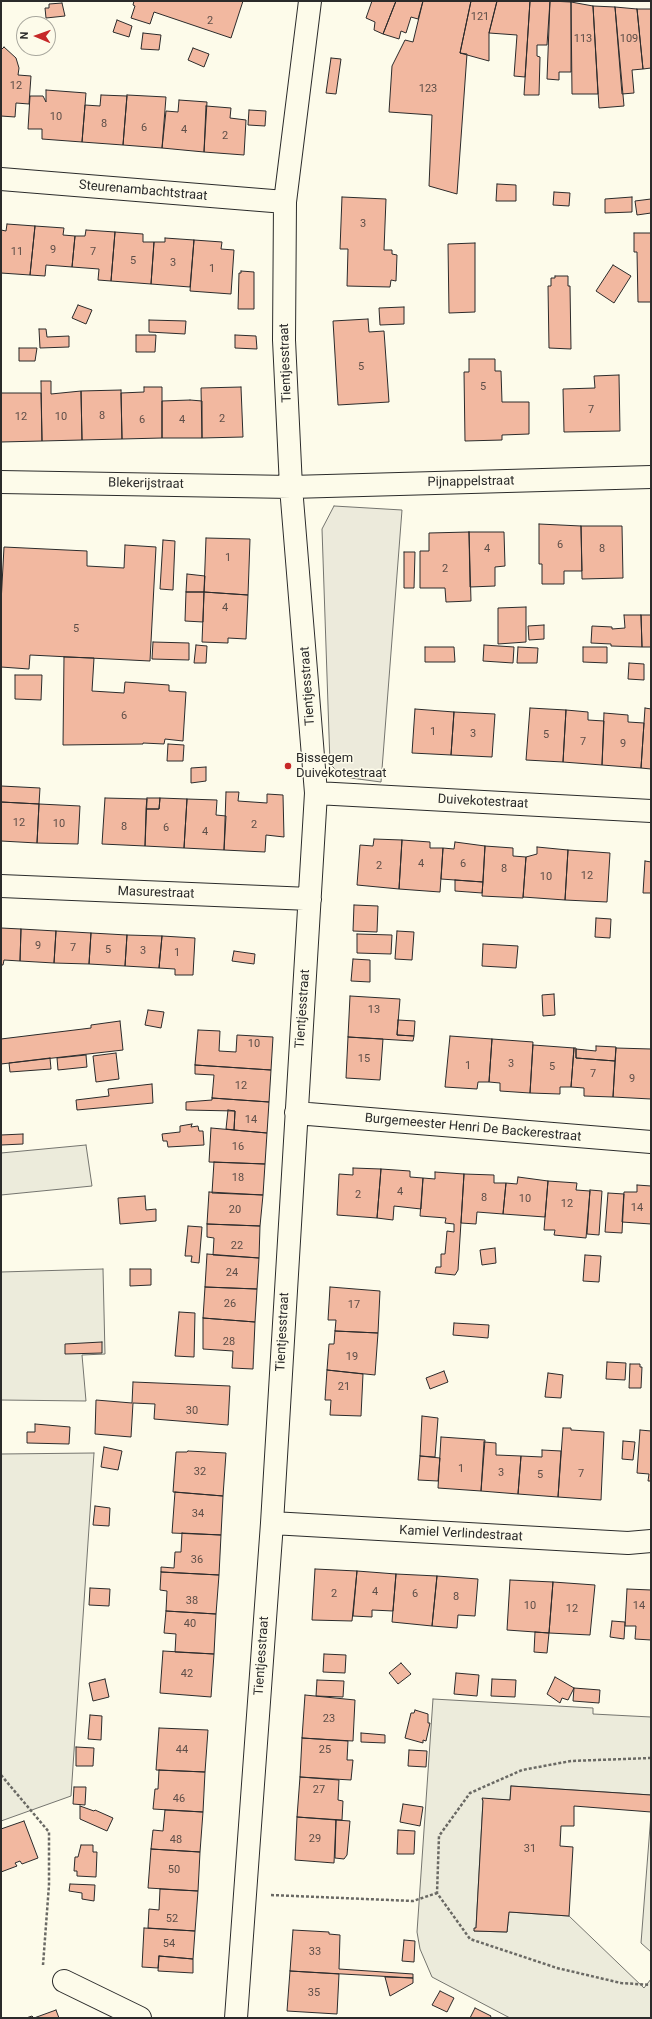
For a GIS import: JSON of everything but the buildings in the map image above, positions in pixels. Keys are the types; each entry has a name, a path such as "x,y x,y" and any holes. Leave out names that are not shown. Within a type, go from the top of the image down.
{"street":[{"name":"Tientjesstraat","path":"236,2018 272,1523 316,793 291,486 284,340 285,202 310,1"},
{"name":"Steurenambachtstraat","path":"1,179 285,202"},
{"name":"Pijnappelstraat","path":"291,486 651,477"},
{"name":"Blekerijstraat","path":"1,482 291,486"},
{"name":"Duivekotestraat","path":"316,793 651,811"},
{"name":"Masurestraat","path":"1,886 310,899"},
{"name":"Burgemeester Henri De Backerestraat","path":"296,1113 651,1142"},
{"name":"Kamiel Verlindestraat","path":"272,1523 628,1543 651,1541"},
{"path":"64,1981 140,2018"}],"path":[{"path":"651,1758 571,1761 522,1770 470,1793 439,1836 437,1893 470,1939 557,1968 621,1984 651,1985"},
{"path":"1,1775 48,1832 49,1885 43,1966 64,1981"},
{"path":"244,1894 413,1901 437,1893"}],"shaded area":[{"path":"334,506 402,510 381,782 343,777 330,764 322,529"},
{"path":"86,1145 92,1186 1,1195 1,1153"},
{"path":"103,1269 105,1354 82,1355 86,1401 1,1400 1,1272"},
{"path":"94,1453 71,1796 1,1821 1,1454"},
{"path":"433,1699 593,1708 593,1714 651,1717 651,1795 511,1786 510,1800 482,1799 476,1928 474,1931 507,1932 509,1912 569,1916 644,1988 651,1979 651,2018 510,2018 432,1977 420,1949 417,1932"},
{"path":"651,1814 651,1952 641,1943"}],"place":[{"name":"Bissegem Duivekotestraat","path":"288,766"}]}
